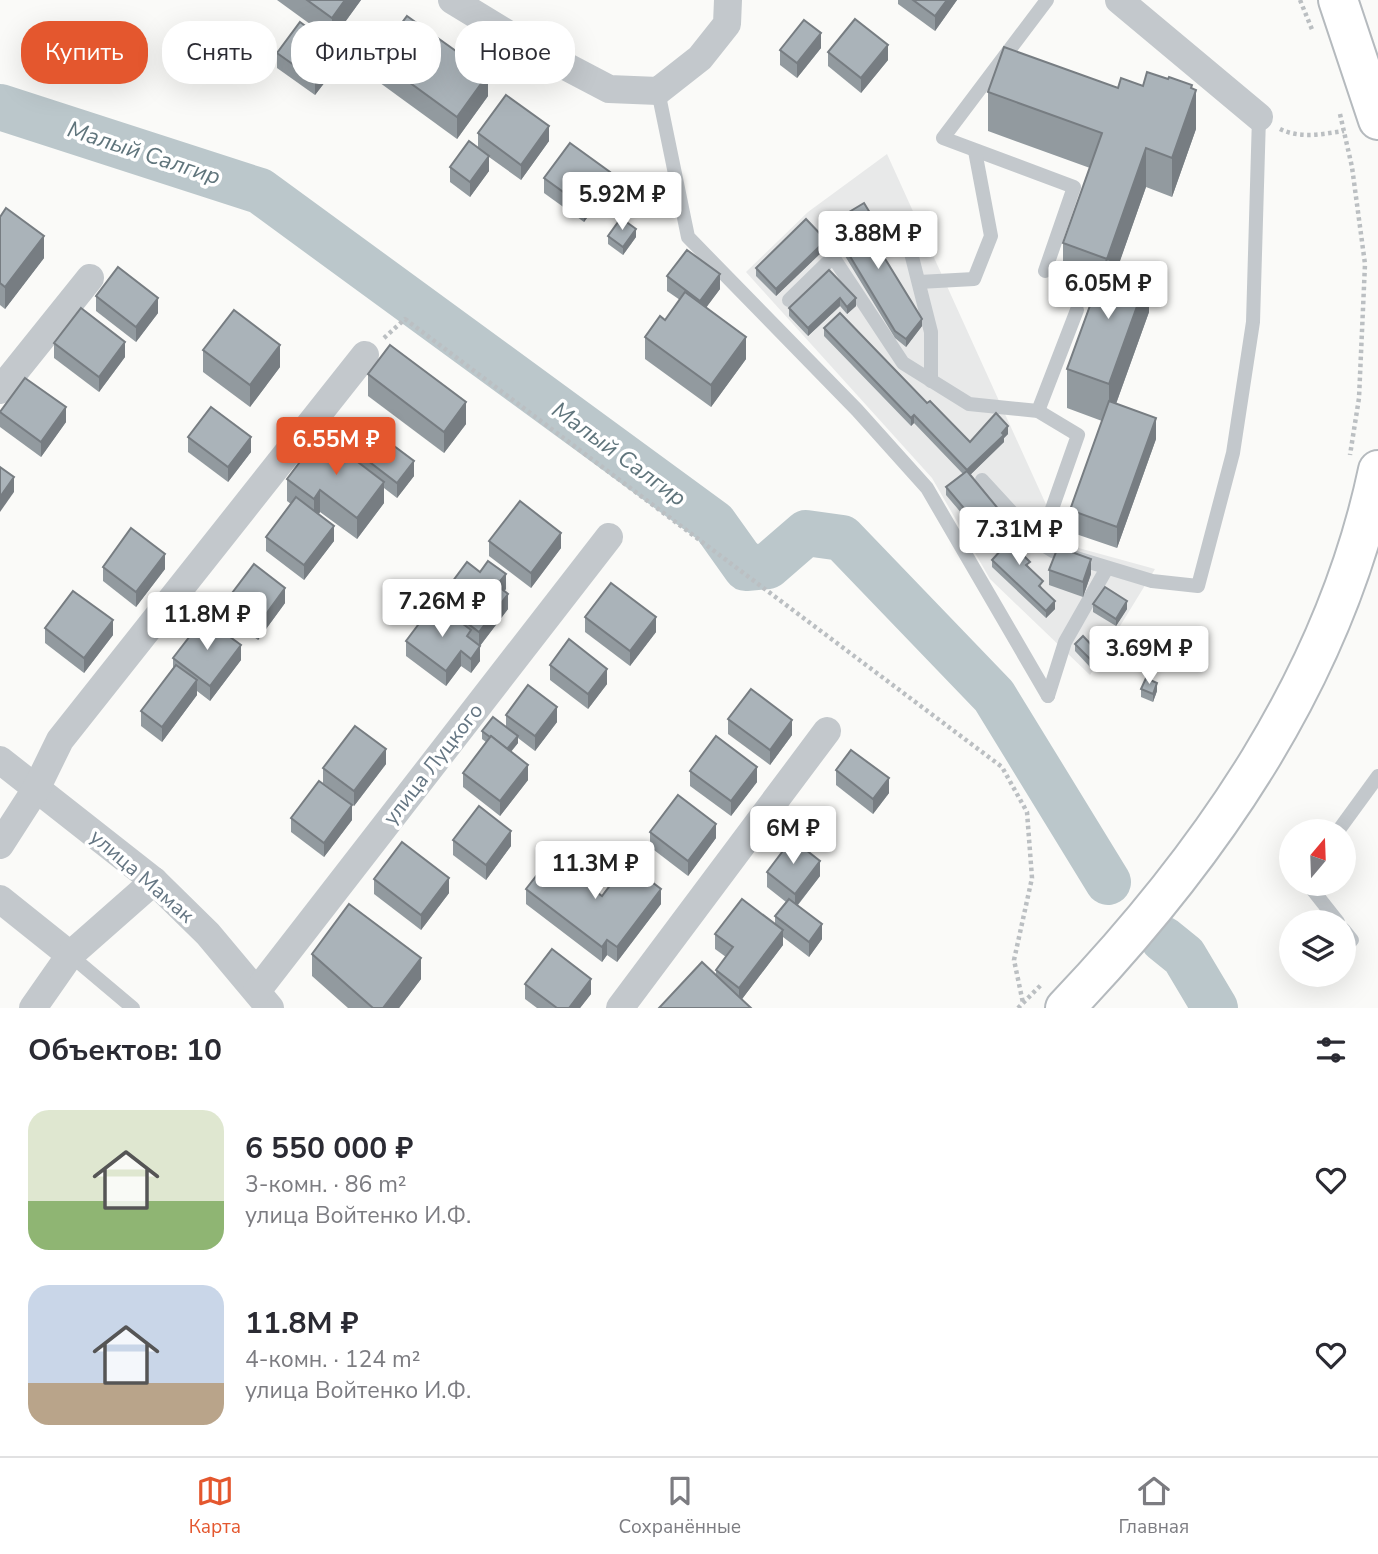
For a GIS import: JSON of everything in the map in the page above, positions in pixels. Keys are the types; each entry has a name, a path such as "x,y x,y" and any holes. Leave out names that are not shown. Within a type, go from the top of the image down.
{"main road":[{"path":"1338,0 1378,120"},
{"path":"1058,991 1114,956 1200,851 1256,770 1306,680 1349,568 1363,468"}],"street":[{"path":"452,0 529,47 609,89 658,91 700,58 727,24 728,0"},
{"path":"1119,0 1259,117"},
{"path":"0,390 90,278"},
{"path":"0,845 36,789 60,740 365,355"},
{"name":"улица Луцкого","path":"263,1000 609,537"},
{"path":"620,1008 827,731"},
{"name":"улица Мамак","path":"0,760 154,881 208,934 263,1000"},
{"path":"33,1008 69,955 154,881"},
{"path":"0,899 69,955"}],"lane":[{"path":"1045,271 1074,187 943,138 1047,0"},
{"path":"658,91 688,237 858,410 927,488 1048,696 1065,642 1107,568"},
{"path":"982,480 1040,543 1053,551 1152,581 1198,586 1233,453 1253,322 1259,117"},
{"path":"919,282 974,279 992,236 975,151"},
{"path":"910,249 931,332 932,381"},
{"path":"789,300 834,257 903,363 969,404 1038,411 1078,435 1040,543"},
{"path":"1038,411 1077,310"},
{"path":"1347,819 1378,776"},
{"path":"1317,896 1329,910"},
{"path":"69,955 133,1008"}],"path":[{"path":"1259,117 1289,133 1344,131 1366,264 1359,398 1363,468"},
{"path":"365,355 405,319 1002,767 1027,812 1032,878 1014,960 1023,1003"},
{"path":"1018,1008 1023,1003 1058,991"}],"shaded area":[{"path":"887,154 1064,544 1155,569 1090,675 990,579 932,478 746,272 808,212"}],"building":[{"path":"307,0 345,0 332,18"},
{"path":"913,0 947,0 935,16"},
{"path":"855,19 888,45 861,78 828,52"},
{"path":"804,20 821,33 797,63 780,50"},
{"path":"291,34 291,63 277,53"},
{"path":"441,40 455,50 455,84 481,84 457,117 412,84 441,84"},
{"path":"1004,47 1118,88 1121,78 1143,86 1147,72 1192,85 1191,88 1196,90 1172,158 1146,148 1107,259 1063,243 1102,133 988,92"},
{"path":"506,95 549,126 521,165 478,133"},
{"path":"469,141 489,156 470,182 450,167"},
{"path":"570,143 610,172 584,207 544,178"},
{"path":"864,203 878,226 868,231 922,319 906,339 895,331 845,248 849,245 834,221"},
{"path":"6,208 44,236 5,287 0,283 0,217"},
{"path":"621,218 636,229 623,247 608,236"},
{"path":"806,219 826,240 776,289 756,268"},
{"path":"687,250 720,274 700,301 667,276"},
{"path":"1107,259 1149,273 1109,384 1067,369"},
{"path":"118,267 158,298 136,327 96,296"},
{"path":"829,270 856,298 847,307 840,298 808,328 789,308"},
{"path":"685,292 746,337 711,385 645,337 660,316 665,320"},
{"path":"81,308 125,342 99,377 54,343"},
{"path":"234,310 280,345 250,385 203,350"},
{"path":"840,313 927,403 930,401 970,442 996,413 1008,426 1002,433 1004,435 967,470 914,415 911,418 824,328"},
{"path":"390,345 466,402 444,432 368,374"},
{"path":"25,378 66,407 41,442 0,412"},
{"path":"1109,401 1156,418 1117,527 1070,510"},
{"path":"211,407 251,437 228,467 188,437"},
{"path":"370,428 414,461 397,483 354,450"},
{"path":"321,434 384,482 357,518 320,490 314,499 287,479"},
{"path":"0,467 14,477 0,497"},
{"path":"967,471 1000,511 980,527 946,487"},
{"path":"296,497 334,526 304,565 266,537"},
{"path":"520,501 561,533 531,573 489,541"},
{"path":"1005,522 1017,533 1009,541 1030,562 1026,565 1043,581 1039,586 1055,601 1046,611 992,560 1002,549 990,537"},
{"path":"131,528 165,554 136,592 103,567"},
{"path":"1058,547 1091,559 1083,582 1049,570"},
{"path":"488,561 506,574 497,585 508,594 479,632 438,601 467,562 480,572"},
{"path":"254,564 285,588 258,625 226,601"},
{"path":"611,583 656,617 630,651 585,617"},
{"path":"1105,587 1127,601 1116,619 1093,604"},
{"path":"73,591 113,620 84,658 45,628"},
{"path":"430,609 443,618 447,612 471,630 467,636 480,646 471,659 461,651 446,671 406,641"},
{"path":"204,618 241,645 210,686 173,658"},
{"path":"1083,636 1098,652 1090,659 1075,644"},
{"path":"569,639 607,669 588,694 550,665"},
{"path":"176,665 197,680 162,727 141,711"},
{"path":"1146,678 1157,683 1153,694 1141,689"},
{"path":"528,685 557,707 535,736 506,715"},
{"path":"751,689 792,720 770,750 728,719"},
{"path":"493,717 518,736 507,749 482,731"},
{"path":"355,726 386,749 354,791 323,768"},
{"path":"491,736 528,765 500,801 463,773"},
{"path":"716,736 757,767 731,801 690,771"},
{"path":"851,750 889,778 873,799 836,770"},
{"path":"319,781 352,805 324,843 291,818"},
{"path":"678,795 716,824 688,861 650,832"},
{"path":"479,806 511,831 486,865 453,840"},
{"path":"792,839 820,861 795,894 767,872"},
{"path":"402,842 449,878 421,915 374,879"},
{"path":"551,857 602,896 627,863 661,889 617,947 607,940 602,947 526,889"},
{"path":"742,899 783,930 739,988 716,970 733,947 715,934"},
{"path":"789,899 822,924 809,942 775,916"},
{"path":"349,904 421,958 383,1008 373,1008 312,954"},
{"path":"552,949 591,979 569,1008 557,1008 525,984"},
{"path":"702,962 751,1008 659,1008"}],"waterway":[{"name":"Малый Салгир","path":"0,107 260,191 714,523 746,568 768,566 806,533 842,538 994,696 1108,882"},
{"name":"Малый Салгир","path":"1163,939 1184,956 1215,1008"}]}
